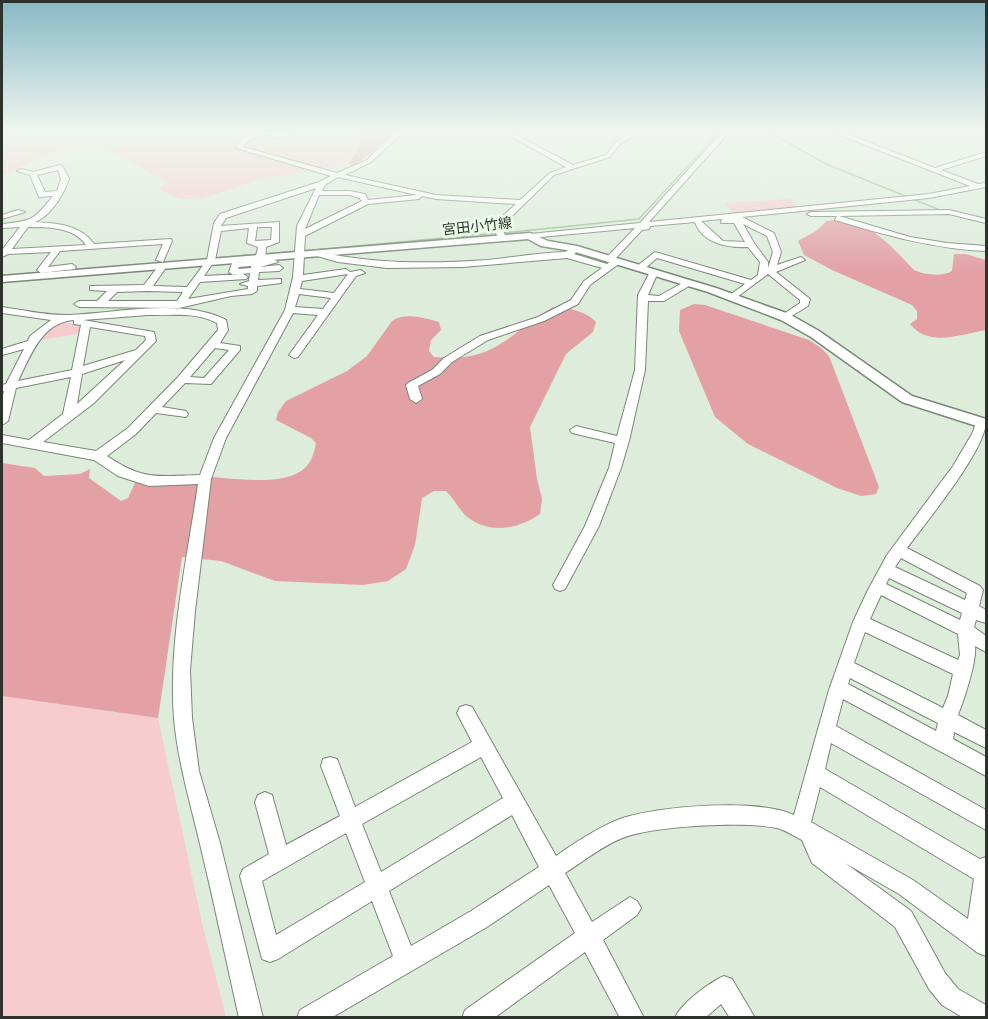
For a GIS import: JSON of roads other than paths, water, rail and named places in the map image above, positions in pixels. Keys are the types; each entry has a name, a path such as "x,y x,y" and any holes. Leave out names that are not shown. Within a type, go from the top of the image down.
{"main road":[{"name":"宮田小竹線","path":"2,279 73,266 211,260 257,265 307,255 530,236 545,244 572,252 640,268 689,283 785,317 815,334 907,399 934,410 984,423"}],"street":[{"path":"35,178 42,195 60,193"},
{"path":"3,254 27,223 40,217 60,193 64,178"},
{"path":"184,299 211,260 220,220 228,214 320,188 334,178"},
{"path":"349,178 432,196 493,213 522,202 548,178"},
{"path":"643,224 685,178"},
{"path":"956,178 984,187"},
{"path":"416,399 412,385 416,381 430,376 448,360 484,338 516,326 541,320 575,302 588,283 612,262 639,228 698,223 803,208 911,198 984,187"},
{"path":"320,188 362,196 366,202"},
{"path":"286,349 290,310 307,255 300,235 303,220 320,188"},
{"path":"300,235 366,202 432,196"},
{"path":"792,200 803,208"},
{"path":"493,213 522,202"},
{"path":"2,217 21,212"},
{"path":"530,236 643,224 799,214 945,212 987,221"},
{"path":"493,213 503,238"},
{"path":"830,215 909,239 962,248 987,249"},
{"path":"737,218 750,244 762,258 767,271 802,296 806,302 785,317"},
{"path":"737,218 771,235 777,252 767,271"},
{"path":"2,226 27,223 71,230 87,239 91,246"},
{"path":"698,223 715,242 729,245 750,244"},
{"path":"2,421 6,386 36,335 63,318 184,299 230,283 257,265 275,243 276,224 216,233"},
{"path":"253,229 251,243 257,265 277,275 257,265"},
{"path":"3,254 168,241 148,294"},
{"path":"58,248 41,270 73,266 91,246"},
{"path":"307,255 381,263 434,264 572,252"},
{"path":"640,268 655,255 751,283"},
{"path":"343,260 340,265 346,272"},
{"path":"733,297 767,271 801,260"},
{"path":"251,1017 210,843 190,771 183,718 182,670 187,611 205,479 220,438 286,349 325,312 353,274 362,274 381,263"},
{"path":"199,279 230,283 257,265"},
{"path":"297,285 346,272 362,274"},
{"path":"560,585 592,526 615,468 640,370 643,297 654,272"},
{"path":"643,297 661,299 689,283"},
{"path":"297,285 337,296"},
{"path":"91,292 107,296 148,294 184,299"},
{"path":"79,304 107,296 148,294 184,299 219,319 224,326 214,345 154,409 132,430 98,456"},
{"path":"2,310 63,318 150,334 151,341 90,400 32,444"},
{"path":"290,310 325,312"},
{"path":"69,415 86,324"},
{"path":"2,352 31,343"},
{"path":"182,379 207,382 236,348 214,345"},
{"path":"6,386 77,372 141,351"},
{"path":"154,409 182,414"},
{"path":"984,423 969,450 898,550 861,622 845,667 815,774 804,829 819,856 903,919 937,981 950,997 987,1017"},
{"path":"576,430 623,441"},
{"path":"2,439 98,456 123,473 149,481 205,479"},
{"path":"898,550 975,590 966,630 968,655 962,670 957,696 947,720 943,744"},
{"path":"886,570 987,617"},
{"path":"878,587 966,630 987,645"},
{"path":"861,622 962,670"},
{"path":"845,667 987,740"},
{"path":"839,688 987,767"},
{"path":"466,713 633,1017"},
{"path":"827,731 987,820"},
{"path":"484,745 250,876 270,951 515,802"},
{"path":"330,766 406,962"},
{"path":"815,774 986,870 981,942"},
{"path":"265,802 280,859"},
{"path":"308,1017 479,919 596,841 622,828 646,822 723,815 756,815 781,819 804,829 906,887 981,942"},
{"path":"473,1017 630,908"},
{"path":"686,1017 724,987 744,1017"}],"waterway":[{"path":"503,233 639,219 677,178"},
{"path":"860,178 940,210"},
{"path":"303,251 498,233"},
{"path":"264,254 298,251"},
{"path":"214,258 259,254"},
{"path":"2,276 208,259"}]}
